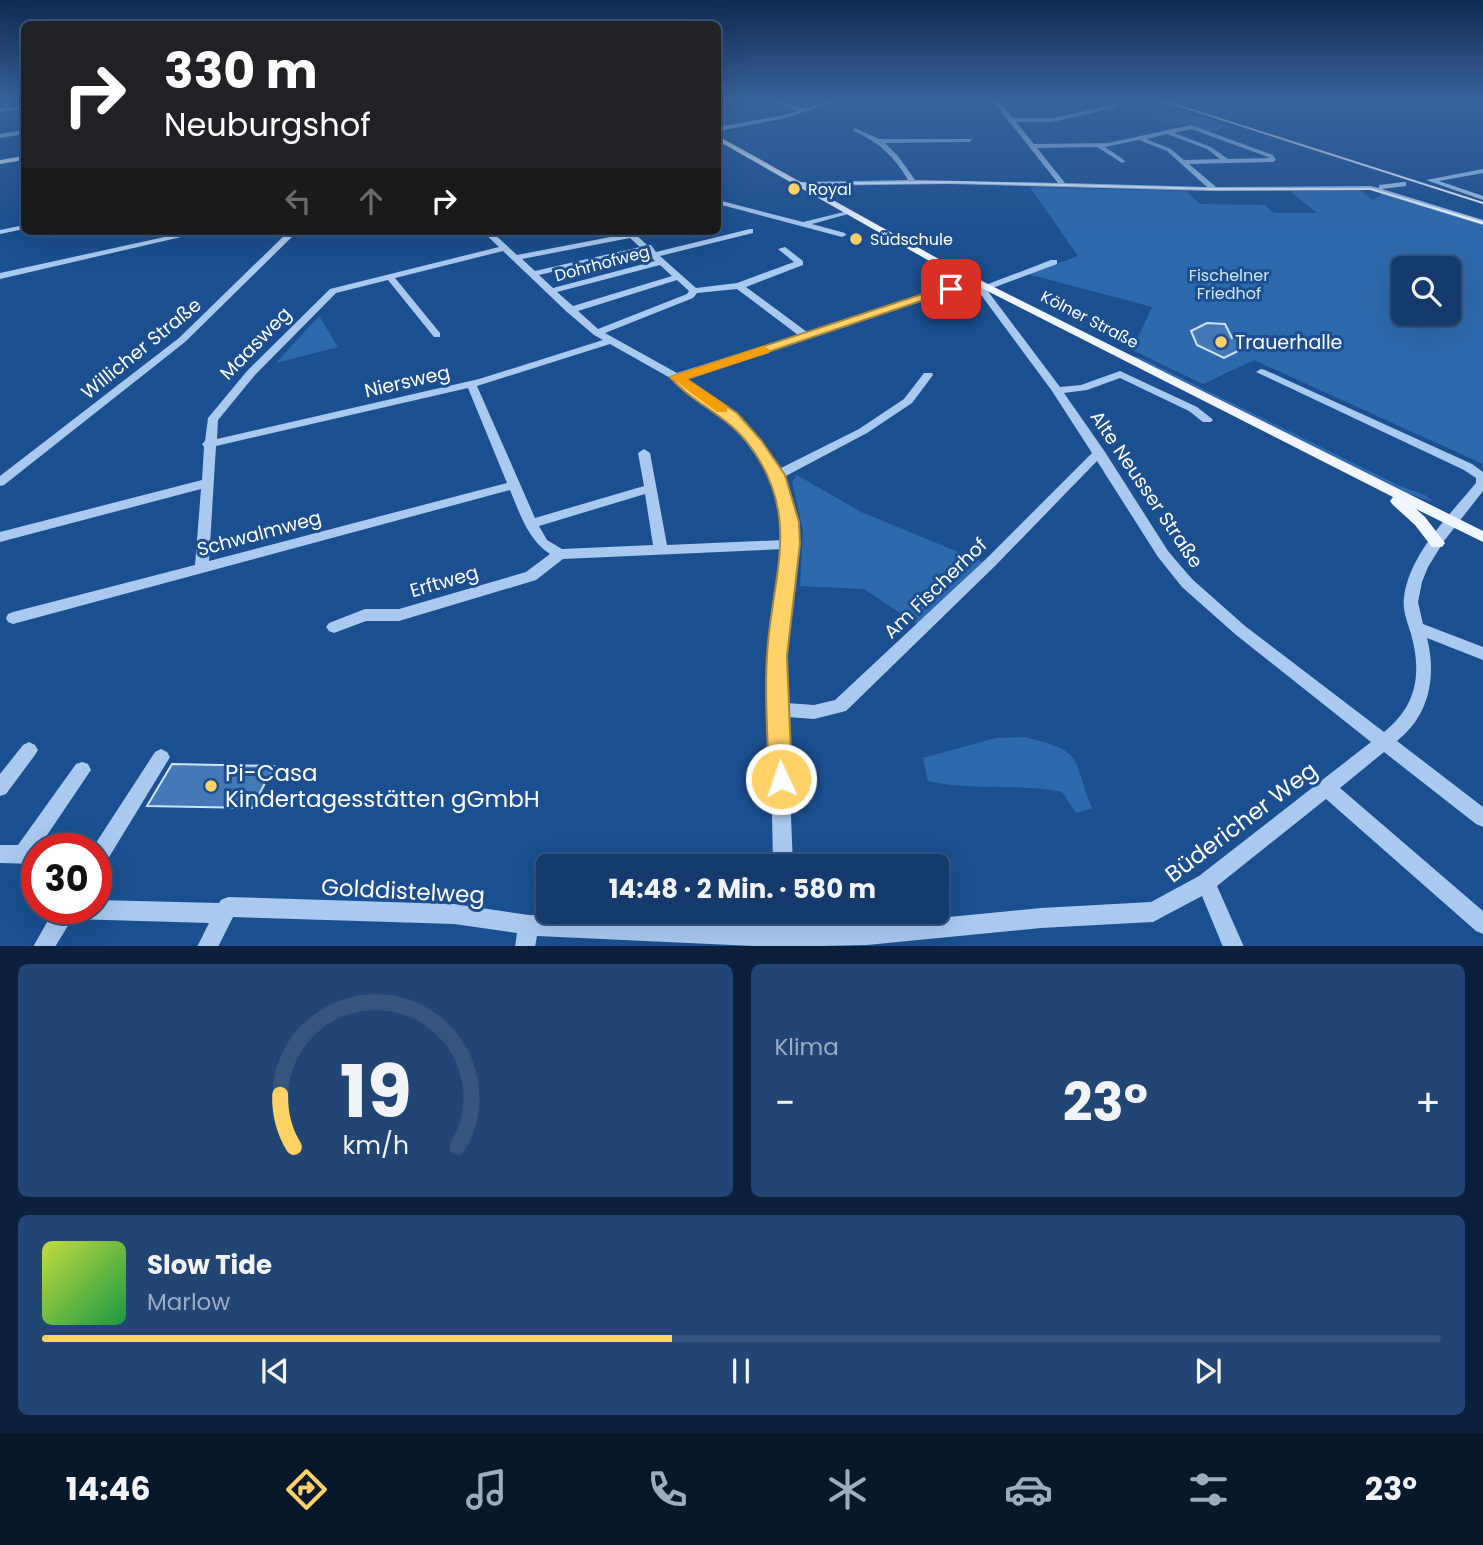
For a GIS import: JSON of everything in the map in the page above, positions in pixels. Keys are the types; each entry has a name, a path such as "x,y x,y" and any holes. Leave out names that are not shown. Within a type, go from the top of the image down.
{"main road":[{"name":"Kölner Straße","path":"729,144 848,213 981,284 1483,537"},
{"path":"0,162 21,158"},
{"path":"811,191 812,187 821,184"},
{"path":"1361,476 1411,512 1437,543"}],"street":[{"path":"883,144 897,157 912,182"},
{"path":"1032,146 1111,144"},
{"path":"1154,144 1169,150 1214,188"},
{"path":"1199,144 1228,162"},
{"path":"1183,162 1273,160 1271,156 1240,144"},
{"path":"1032,146 1063,185"},
{"path":"1100,146 1110,156 1122,161"},
{"path":"1483,171 1430,180 1483,198"},
{"path":"800,184 912,182 1214,188 1371,188 1403,184"},
{"path":"1371,188 1483,223"},
{"path":"721,203 842,235"},
{"path":"803,224 848,213"},
{"path":"0,232 21,228"},
{"name":"Dohrhofweg","path":"550,292 750,231"},
{"path":"0,276 185,235"},
{"name":"Willicher Straße","path":"0,482 182,340 290,235"},
{"path":"490,235 597,333 676,377 732,416 756,443 777,475 790,522 791,544 777,656 783,854"},
{"path":"516,258 620,235"},
{"path":"632,235 694,291 739,286 800,263 782,249"},
{"path":"534,274 648,247"},
{"name":"Maasweg","path":"202,569 208,444 212,420 218,409 333,291 504,248"},
{"path":"676,377 1054,262"},
{"path":"389,276 437,335"},
{"path":"570,310 677,278"},
{"name":"Alte Neusser Straße","path":"981,284 1099,452 1163,554 1187,583 1240,630 1483,818"},
{"path":"739,286 806,336"},
{"path":"597,333 690,296 694,291"},
{"name":"Niersweg","path":"208,444 471,384 610,341"},
{"path":"1261,372 1477,472 1482,477 1482,484 1453,522"},
{"path":"1057,390 1083,388 1120,374 1193,410 1207,420"},
{"path":"777,475 863,431 908,401 928,375"},
{"path":"471,384 531,524 542,543 560,554 791,544"},
{"name":"Am Fischerhof","path":"778,709 814,712 840,706 991,562 1099,452"},
{"path":"644,453 661,550"},
{"path":"0,537 207,483"},
{"name":"Schwalmweg","path":"13,618 514,485"},
{"path":"531,524 650,488"},
{"name":"Büdericher Weg","path":"785,941 1041,918 1153,912 1206,883 1404,726 1418,706 1424,688 1424,659 1411,598 1424,562 1453,522"},
{"name":"Erftweg","path":"334,627 365,615 399,615 531,576 560,554"},
{"path":"1416,627 1483,654"},
{"path":"0,788 29,750"},
{"path":"112,834 161,757"},
{"path":"43,833 82,770"},
{"path":"1327,788 1483,924"},
{"path":"0,854 21,855"},
{"path":"1206,883 1234,946"},
{"name":"Golddistelweg","path":"112,909 454,914 529,925 785,941"},
{"path":"208,946 226,910"},
{"path":"44,946 57,924"},
{"path":"525,946 529,925"}],"green space":[{"name":"Fischelner Friedhof","path":"1030,187 1186,191 1200,204 1265,205 1274,213 1317,213 1290,191 1360,190 1373,200 1384,192 1483,225 1483,464 1254,360 1203,384 1132,350 1152,307 1028,274 1078,256"},
{"path":"319,316 338,347 276,363"},
{"path":"1129,355 1141,358 1398,485 1427,496 1433,502 1406,493"},
{"path":"797,475 861,512 983,562 918,625 864,589 800,586 803,531 792,482"},
{"path":"1025,737 1059,747 1068,753 1077,766 1092,808 1076,813 1062,792 1045,789 961,786 928,781 923,758 996,738"}],"building":[{"name":"Trauerhalle","path":"1207,323 1225,324 1232,338 1244,338 1248,346 1224,358 1197,345 1191,331"},
{"name":"Pi-Casa Kindertagesstätten gGmbH","path":"172,764 274,766 252,808 147,806"}],"tram line":[{"path":"729,144 793,181 804,184 950,182 1216,189 1371,189 1483,223"},
{"path":"1299,144 1483,203"}],"slow traffic":[{"path":"722,409 676,377 764,350"}],"place":[{"name":"Royal","path":"794,189"},
{"name":"Südschule","path":"856,239"},
{"name":"Trauerhalle","path":"1221,342"},
{"name":"Pi-Casa Kindertagesstätten gGmbH","path":"211,786"}],"route":[{"path":"781,779 777,656 791,544 790,522 777,475 756,443 732,416 676,377 951,289"}]}
